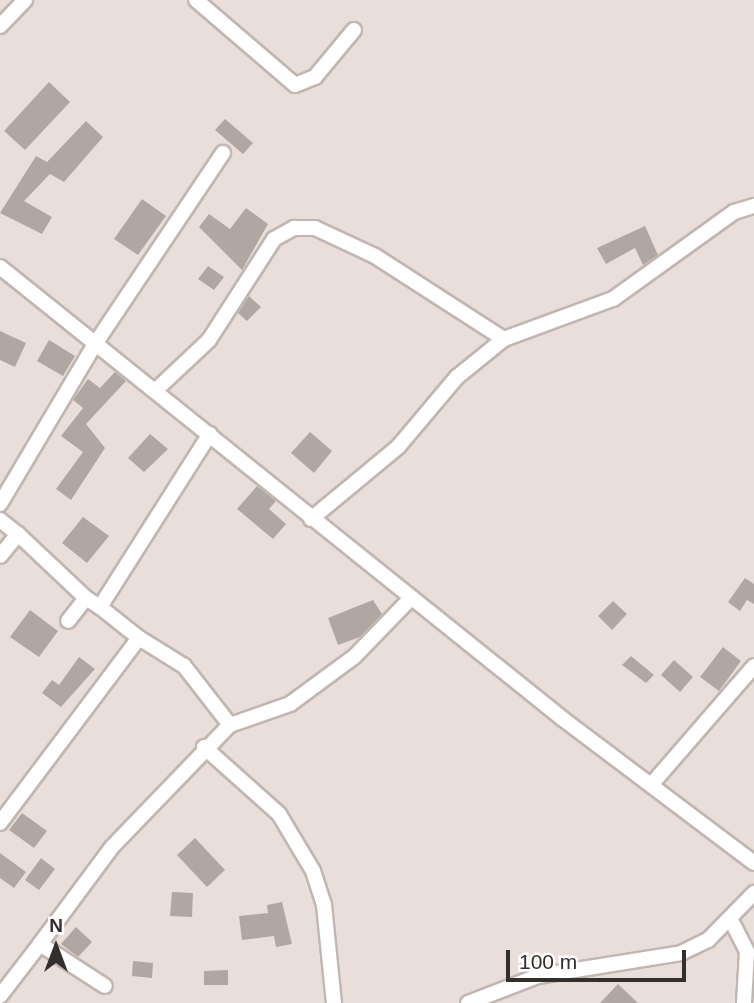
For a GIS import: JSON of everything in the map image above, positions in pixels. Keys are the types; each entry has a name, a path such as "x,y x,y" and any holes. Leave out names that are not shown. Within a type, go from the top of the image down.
{"street":[{"path":"0,26 25,0"},
{"path":"196,0 295,85 315,77 354,30"},
{"path":"0,505 95,344 223,153"},
{"path":"311,519 398,447 449,385 504,340 624,293 734,212 754,206"},
{"path":"157,389 209,340 274,239 294,228 315,228 375,256 504,340"},
{"path":"0,267 95,344 157,389 311,519 754,863"},
{"path":"100,607 210,435"},
{"path":"0,520 86,598 139,638 184,666 230,725"},
{"path":"0,556 18,534"},
{"path":"68,621 86,598"},
{"path":"0,996 112,847 204,747 230,725 290,705 354,657 411,598"},
{"path":"0,823 139,638"},
{"path":"651,785 754,666"},
{"path":"204,747 279,814 313,871 324,905 334,1003"},
{"path":"468,1003 538,976 681,953 732,920 754,893"},
{"path":"732,920 747,952 744,1003"},
{"path":"40,943 105,986"}],"building":[{"path":"49,82 70,102 25,150 4,131"},
{"path":"225,119 253,143 243,154 215,130"},
{"path":"86,121 103,137 64,182 50,174 24,201 52,217 42,234 0,213 36,156 47,162"},
{"path":"142,199 166,216 138,255 114,239"},
{"path":"246,208 268,224 242,270 199,227 209,214 230,229"},
{"path":"645,226 658,255 643,265 635,248 606,264 597,248"},
{"path":"208,266 224,277 214,290 198,279"},
{"path":"249,296 261,307 247,321 238,313"},
{"path":"0,331 26,343 15,367 0,360"},
{"path":"49,340 75,356 63,376 37,361"},
{"path":"115,372 126,381 86,424 105,448 71,500 56,489 83,452 61,436 83,408 73,400 88,379 100,388"},
{"path":"310,432 332,451 314,473 291,453"},
{"path":"150,434 168,449 144,472 128,458"},
{"path":"257,486 276,501 269,509 286,524 273,539 237,509"},
{"path":"83,517 109,536 87,563 62,543"},
{"path":"745,578 754,584 754,604 747,600 740,611 728,602"},
{"path":"373,600 382,614 360,637 338,645 328,618"},
{"path":"613,601 627,614 612,630 598,616"},
{"path":"30,610 58,631 39,657 10,637"},
{"path":"723,647 741,661 719,691 700,677"},
{"path":"631,656 654,675 646,683 622,665"},
{"path":"79,657 95,669 61,707 42,693 52,680 59,685"},
{"path":"674,660 693,677 680,692 661,675"},
{"path":"22,813 47,831 34,848 9,830"},
{"path":"195,838 225,870 207,887 177,855"},
{"path":"0,853 26,872 14,888 0,878"},
{"path":"41,858 55,869 39,890 25,880"},
{"path":"172,892 193,893 192,917 170,916"},
{"path":"282,902 292,944 276,947 274,936 242,940 239,916 268,913 267,905"},
{"path":"76,927 92,942 78,957 61,944"},
{"path":"133,961 153,963 152,978 132,976"},
{"path":"228,970 228,985 204,985 204,971"},
{"path":"618,984 638,1003 600,1003"}]}
